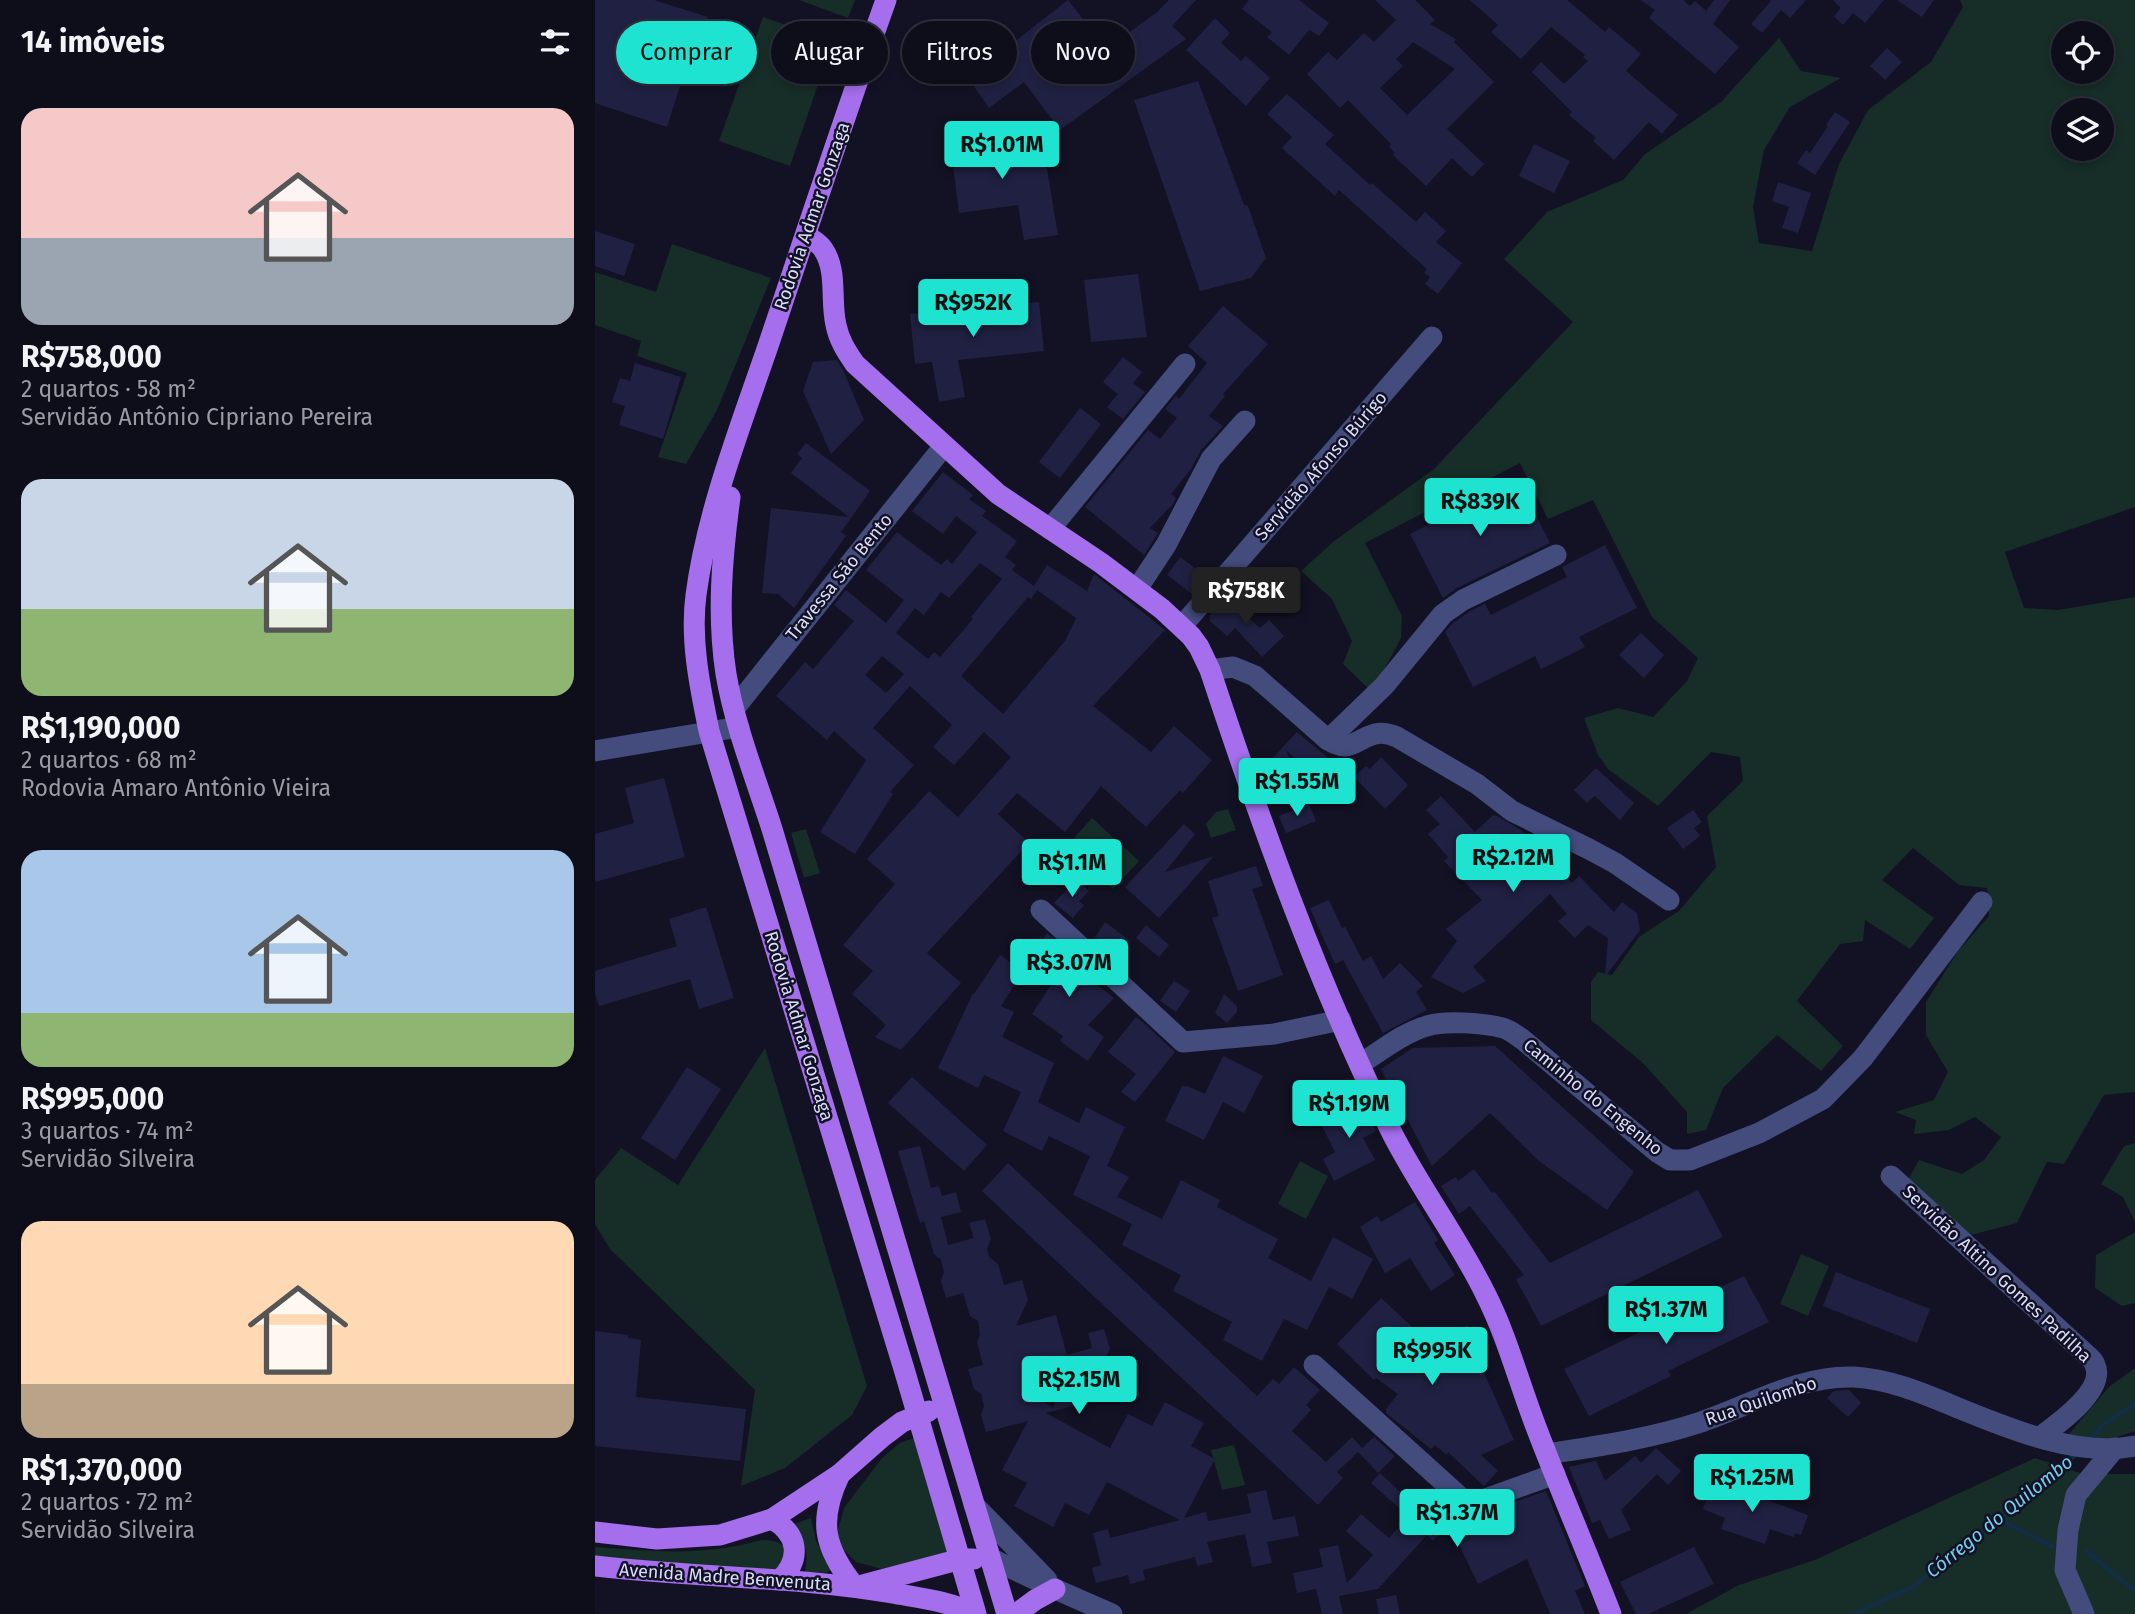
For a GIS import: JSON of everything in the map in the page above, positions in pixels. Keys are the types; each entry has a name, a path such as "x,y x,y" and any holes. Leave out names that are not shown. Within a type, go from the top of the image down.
{"main road":[{"name":"Rodovia Admar Gonzaga","path":"886,0 738,432 705,540 695,597 696,655 709,731 918,1415 975,1614"},
{"path":"806,235 822,247 830,265 835,321 841,343 855,364 998,494 1137,589 1182,626 1199,647 1210,670 1268,843 1341,1020 1400,1148 1486,1294 1611,1614"},
{"name":"Rodovia Admar Gonzaga","path":"738,432 720,597 722,647 736,718 1007,1614"},
{"name":"Avenida Madre Benvenuta","path":"595,1532 657,1539 720,1535 772,1519 840,1474 902,1422 944,1406"},
{"path":"840,1474 830,1496 826,1521 829,1545 839,1567 855,1587"},
{"path":"772,1519 789,1532 793,1542 792,1563 780,1580"},
{"name":"Avenida Madre Benvenuta","path":"855,1587 961,1559 990,1558"},
{"name":"Avenida Madre Benvenuta","path":"595,1566 652,1573 855,1587 928,1599 954,1605 975,1614"},
{"path":"1016,1614 1055,1590"}],"street":[{"name":"Servidão Afonso Búrigo","path":"1182,626 1432,337"},
{"path":"1050,529 1185,364"},
{"path":"1137,589 1170,538 1211,459 1245,421"},
{"name":"Travessa São Bento","path":"736,718 944,446"},
{"path":"1328,740 1384,686 1443,614 1463,600 1556,555"},
{"path":"1210,670 1233,667 1255,676 1337,746 1348,747 1376,734 1386,733 1397,737 1477,784 1512,811 1598,853 1669,900"},
{"path":"595,751 709,731 736,718"},
{"name":"Caminho do Engenho","path":"1360,1064 1415,1030 1429,1025 1443,1023 1504,1028 1522,1039 1657,1152 1670,1160 1690,1160 1759,1133 1823,1099 1863,1058 1982,902"},
{"path":"1041,910 1183,1042 1274,1034 1341,1020"},
{"name":"Servidão Altino Gomes Padilha","path":"1891,1176 2096,1366 2097,1377 2092,1389 2062,1420 2040,1437"},
{"path":"1314,1365 1469,1504 1555,1474"},
{"name":"Rua Quilombo","path":"1547,1454 1665,1433 1800,1383 1832,1377 1886,1381 2040,1437 2074,1446 2119,1448"},
{"path":"2084,1614 2066,1570 2068,1530 2076,1495 2119,1448"},
{"path":"974,1505 1055,1590"},
{"path":"990,1558 1112,1614"}],"green space":[{"path":"799,0 855,0 848,18"},
{"path":"1960,0 2135,0 2135,507 2005,552 2024,608 2058,610 2135,597 2135,1092 2104,1095 2064,1164 2047,1162 2017,1223 1967,1236 1908,1180 1919,1160 1962,1174 1984,1160 2001,1137 1975,1117 1949,1130 1914,1134 1916,1120 1895,1112 1934,1100 1948,1072 1926,1035 1926,1002 1958,951 1989,916 1987,888 1959,885 1913,848 1882,880 1934,918 1910,949 1865,920 1863,941 1840,944 1797,1001 1843,1046 1821,1071 1777,1035 1723,1088 1706,1130 1687,1134 1687,1112 1643,1063 1591,1020 1591,982 1598,972 1612,975 1639,937 1679,911 1716,867 1707,816 1743,781 1740,757 1711,752 1658,806 1608,769 1598,755 1584,718 1618,708 1653,717 1687,681 1698,658 1652,617 1593,500 1548,519 1520,463 1365,543 1402,616 1401,638 1372,692 1343,664 1352,641 1332,599 1301,571 1333,542 1434,469 1573,322 1504,259 1547,212 1623,180 1645,154 1721,102 1779,38 1801,71 1841,78 1790,107 1764,150 1753,207 1759,243 1812,251 1839,164 1868,110 1931,62 1963,7"},
{"path":"763,17 775,21 771,21 771,84 818,84 790,166 719,141 739,84 757,84 757,34"},
{"path":"672,244 771,278 717,410 686,464 658,457 687,373 637,356 641,341 595,325 595,272 656,292"},
{"path":"1228,809 1236,830 1211,838 1206,824 1216,812"},
{"path":"1092,818 1139,861 1113,889 1066,847"},
{"path":"806,829 820,873 804,878 791,833"},
{"path":"765,1048 867,1386 852,1415 785,1468 741,1486 755,1390 610,1249 595,1224 595,1180 621,1148 678,1185"},
{"path":"2135,1143 2135,1222 2123,1197 2101,1184 2124,1146"},
{"path":"1300,1161 1328,1176 1306,1219 1278,1204"},
{"path":"2135,1232 2135,1303 2122,1306 2095,1288 2096,1255"},
{"path":"1801,1254 1829,1266 1808,1316 1780,1304"},
{"path":"2135,1368 2135,1431 2105,1441 2090,1442 2069,1434 2109,1387"},
{"path":"914,1438 948,1552 893,1572 856,1562 840,1546 838,1530 844,1508 882,1458 900,1443"},
{"path":"1234,1445 1245,1485 1222,1490 1211,1450"},
{"path":"2035,1458 2083,1474 2135,1474 2135,1614 1686,1614 1739,1585 1815,1560"},
{"path":"811,1518 816,1541 832,1570 824,1573 805,1572 805,1546 788,1526"},
{"path":"761,1540 779,1543 787,1552 789,1557 775,1571 595,1564 595,1547 698,1551"}],"building":[{"path":"595,0 654,0 708,17 707,21 616,21 616,84 681,84 667,127 595,103"},
{"path":"1068,0 1084,21 1041,21"},
{"path":"1169,0 1196,0 1172,26 1186,39 1135,76 1135,28"},
{"path":"1249,0 1299,0 1329,23 1319,36 1308,31 1289,55 1267,37 1272,32 1242,9"},
{"path":"1375,0 1415,0 1435,20 1430,24 1456,39 1454,42 1494,82 1447,129 1484,164 1472,177 1452,158 1426,186 1393,155 1395,153 1389,147 1391,144 1348,100 1340,108 1307,74 1328,52 1337,60 1364,33 1374,42 1396,20","holes":["1413,42 1455,69 1407,115 1380,88 1403,66 1396,59"]},
{"path":"1470,0 1567,0 1605,32 1609,27 1641,54 1626,71 1678,115 1662,134 1649,122 1614,160 1593,141 1596,138 1569,115 1572,112 1532,72 1541,62 1564,84 1588,61 1583,57 1585,55 1551,27 1521,59 1491,32 1498,25"},
{"path":"1641,0 1683,0 1690,6 1695,1 1706,11 1714,0 1730,0 1713,24 1739,47 1715,74 1649,18 1655,10"},
{"path":"1770,0 1806,0 1790,18 1781,10 1762,33 1751,24"},
{"path":"1833,0 1884,0 1865,23 1853,13 1843,25 1834,16 1841,8"},
{"path":"1897,0 1934,0 1922,17"},
{"path":"1215,18 1230,33 1221,43 1241,61 1246,56 1270,78 1246,106 1186,50"},
{"path":"1031,29 1031,84 1124,84 1060,130 1024,82 989,108 972,84 1017,84 1017,40"},
{"path":"1887,48 1902,62 1885,80 1870,66"},
{"path":"1198,81 1266,258 1251,278 1200,291 1134,100"},
{"path":"1287,94 1334,135 1325,144 1370,185 1372,183 1416,222 1425,212 1446,231 1436,242 1462,263 1438,294 1425,284 1430,277 1424,273 1427,269 1339,190 1335,196 1282,148 1292,137 1267,114"},
{"path":"1835,112 1850,122 1815,175 1797,163 1806,150 1810,153"},
{"path":"983,122 988,160 1044,151 1058,235 1024,240 1018,205 959,213 948,126"},
{"path":"1534,144 1570,161 1554,193 1519,176"},
{"path":"1778,182 1811,193 1798,233 1782,228 1789,207 1772,201"},
{"path":"595,231 635,244 624,276 595,266"},
{"path":"1138,274 1147,337 1091,342 1084,280"},
{"path":"1039,302 1044,351 958,360 965,397 939,402 932,362 915,364 910,314"},
{"path":"1223,306 1268,344 1223,394 1225,396 1209,416 1223,426 1201,450 1191,469 1171,494 1176,498 1173,504 1150,528 1158,533 1144,555 1085,507 1148,430 1160,439 1177,418 1165,409 1176,396 1179,399 1207,363 1188,346"},
{"path":"1123,357 1142,372 1133,383 1145,392 1123,419 1107,407 1118,394 1103,382"},
{"path":"837,360 864,420 831,454 803,391 813,362"},
{"path":"635,363 681,377 663,439 619,425 625,406 612,402 620,378 630,381"},
{"path":"1080,408 1101,424 1060,478 1039,462"},
{"path":"806,443 870,491 841,532 846,536 794,608 778,594 762,593 771,508 849,517 791,473 802,458 797,454"},
{"path":"943,472 973,495 969,499 986,511 982,516 1017,541 1005,557 1016,565 1012,570 1034,586 1047,565 1087,591 1094,574 1165,630 1093,706 1151,752 1174,726 1212,760 1183,793 1180,790 1146,827 1101,786 1065,832 1017,793 998,814 1029,843 927,953 961,983 901,1050 875,1037 886,1025 852,994 873,971 843,945 895,884 867,859 929,791 958,817 1011,757 984,732 954,765 933,747 952,725 910,686 873,728 914,765 890,792 893,794 855,854 820,832 866,760 834,731 827,740 776,696 805,662 813,669 854,621 834,605 846,590 886,623 904,600 866,570 897,532 941,565 947,559 952,564 977,532 956,516 943,534 912,511","holes":["980,563 1002,579 971,617 973,619 940,657 934,652 928,659 896,633 915,608 924,615 941,592 949,598","1037,590 1076,618 1065,641 1003,714 961,676 1028,597 1031,599","882,656 904,674 886,693 865,675"]},
{"path":"1518,480 1550,543 1457,588 1443,598 1410,534"},
{"path":"1605,545 1637,608 1579,637 1585,647 1541,669 1535,656 1473,687 1445,632 1452,624 1485,604 1491,615 1567,577 1562,567"},
{"path":"1180,557 1207,577 1192,594 1167,575"},
{"path":"1226,598 1260,628 1269,620 1284,636 1262,657 1235,628 1227,636 1210,621 1210,615"},
{"path":"1641,633 1664,655 1644,678 1619,655"},
{"path":"1297,732 1346,773 1329,792 1286,750 1304,793 1270,761"},
{"path":"1381,757 1408,785 1385,809 1354,777 1366,766 1370,769"},
{"path":"1596,768 1634,803 1620,820 1595,796 1587,803 1574,790"},
{"path":"664,778 685,857 595,882 595,834 634,823 625,788"},
{"path":"1441,796 1475,832 1493,815 1497,816 1521,830 1572,883 1579,876 1614,912 1622,902 1637,913 1640,930 1605,977 1608,938 1588,925 1575,938 1558,921 1567,914 1550,894 1473,967 1486,981 1463,993 1431,977 1457,941 1446,929 1482,900 1444,861 1448,857 1428,834 1440,824 1426,810"},
{"path":"1309,804 1316,821 1286,833 1279,816"},
{"path":"1693,810 1702,822 1694,828 1700,836 1683,849 1667,828"},
{"path":"1184,824 1195,834 1165,872 1214,856 1159,918 1125,887"},
{"path":"1256,866 1263,886 1252,889 1283,975 1238,991 1212,918 1219,916 1208,881"},
{"path":"1076,880 1089,891 1079,901 1084,905 1073,918 1054,903"},
{"path":"1329,900 1342,928 1345,927 1363,961 1371,956 1383,979 1400,963 1423,986 1416,992 1427,1010 1383,1033 1343,960 1335,964 1310,908"},
{"path":"706,907 734,998 699,1009 690,979 599,1006 595,993 595,971 677,946 669,919"},
{"path":"1105,922 1129,940 1117,956 1095,937"},
{"path":"1146,925 1169,945 1159,957 1136,938"},
{"path":"1047,933 1065,950 1063,952 1077,961 1073,966 1114,998 1088,1025 1104,1037 1088,1061 1060,1041 1063,1036 1032,1014 1053,982 1027,966"},
{"path":"1000,955 1023,971 1001,1006 1014,1012 1002,1037 1054,1063 1038,1102 1079,1123 1086,1107 1125,1127 1107,1166 1129,1177 1117,1197 1162,1219 1181,1180 1220,1200 1217,1207 1278,1239 1268,1258 1311,1281 1333,1237 1373,1259 1352,1299 1329,1287 1307,1330 1284,1319 1262,1361 1223,1340 1232,1322 1173,1291 1181,1275 1122,1245 1132,1224 1073,1195 1090,1156 1049,1136 1042,1151 1003,1131 1021,1092 984,1075 978,1088 938,1068 973,993"},
{"path":"1174,981 1190,991 1176,1012 1160,1001"},
{"path":"1224,994 1237,1006 1237,1012 1227,1023 1215,1013"},
{"path":"1135,1018 1175,1052 1135,1102 1121,1092 1136,1074 1108,1052"},
{"path":"1495,1046 1634,1172 1607,1210 1539,1161 1490,1113 1432,1166 1381,1069 1413,1048"},
{"path":"1223,1056 1263,1076 1244,1113 1223,1102 1204,1140 1165,1121 1182,1086 1205,1094"},
{"path":"687,1067 721,1089 675,1160 641,1138"},
{"path":"912,1077 987,1145 964,1171 888,1103"},
{"path":"1359,1098 1376,1131 1363,1138 1375,1160 1334,1181 1323,1159 1335,1152 1321,1124 1344,1112 1341,1107"},
{"path":"920,1146 931,1188 939,1186 942,1196 956,1192 961,1212 941,1217 948,1245 974,1238 969,1223 985,1219 991,1239 987,1249 989,1257 998,1264 1004,1285 1022,1280 1028,1300 1016,1326 1056,1315 1067,1355 1092,1348 1088,1333 1104,1329 1110,1349 1105,1359 1108,1367 1117,1374 1120,1392 1106,1396 1102,1384 1077,1391 1080,1404 1046,1413 1110,1448 1128,1414 1152,1426 1165,1402 1204,1423 1191,1446 1215,1459 1184,1518 1206,1512 1208,1521 1251,1513 1247,1494 1266,1490 1273,1520 1295,1516 1299,1536 1267,1542 1272,1563 1252,1567 1245,1534 1207,1542 1213,1562 1197,1566 1195,1557 1143,1570 1145,1580 1130,1584 1128,1575 1096,1583 1092,1568 1101,1565 1093,1533 1108,1529 1110,1538 1180,1520 1107,1482 1089,1515 1065,1503 1053,1527 1014,1506 1027,1483 1002,1470 1028,1421 986,1432 981,1415 984,1406 981,1394 974,1389 968,1369 983,1365 977,1342 980,1334 978,1321 970,1316 963,1293 946,1298 941,1281 944,1272 941,1260 934,1254 924,1221 920,1223 898,1151","holes":["1039,1356 1060,1369 1063,1382 1053,1408 1024,1388"]},
{"path":"1008,1163 1257,1396 1273,1379 1279,1384 1294,1367 1320,1390 1306,1405 1311,1410 1292,1431 1326,1462 1352,1437 1362,1448 1374,1437 1395,1456 1378,1473 1358,1452 1337,1472 1343,1478 1318,1505 982,1191"},
{"path":"1474,1169 1550,1263 1698,1190 1723,1237 1541,1326 1516,1279 1524,1275 1470,1206 1459,1214 1441,1186 1456,1177 1458,1181"},
{"path":"1415,1202 1438,1240 1434,1243 1455,1275 1431,1291 1410,1258 1385,1273 1360,1227 1377,1216 1381,1222"},
{"path":"1836,1272 1930,1309 1917,1343 1823,1306"},
{"path":"1744,1276 1769,1322 1668,1371 1671,1376 1589,1416 1564,1369 1665,1320 1662,1315"},
{"path":"1381,1298 1434,1347 1467,1325 1483,1350 1476,1355 1514,1440 1481,1455 1498,1471 1484,1486 1448,1452 1447,1455 1435,1445 1431,1449 1386,1413 1386,1409 1398,1394 1376,1378 1374,1380 1337,1344"},
{"path":"595,1331 628,1335 628,1338 641,1340 636,1397 746,1409 740,1461 595,1446"},
{"path":"1849,1390 1861,1403 1848,1417 1827,1398 1834,1391"},
{"path":"1656,1448 1681,1471 1668,1485 1657,1474 1621,1510 1631,1530 1609,1539 1600,1520 1592,1523 1569,1467 1596,1461 1605,1481 1635,1456 1641,1463"},
{"path":"1380,1473 1414,1505 1430,1488 1459,1513 1451,1522 1546,1491 1585,1586 1575,1591 1585,1614 1550,1614 1527,1559 1478,1584 1449,1524 1433,1541 1427,1535 1378,1589 1339,1596 1343,1614 1322,1614 1316,1589 1297,1593 1293,1573 1323,1567 1319,1549 1338,1545 1347,1583 1373,1555 1346,1531 1361,1514 1389,1538 1409,1517 1371,1483"},
{"path":"1713,1480 1808,1515 1801,1535 1795,1533 1794,1537 1770,1529 1765,1544 1721,1529 1725,1518 1703,1509"},
{"path":"1694,1547 1714,1584 1648,1614 1636,1614 1620,1582"},
{"path":"1396,1595 1400,1614 1379,1614 1376,1599"}],"waterway":[{"name":"Córrego do Quilombo","path":"2088,1441 2104,1424 2135,1404"},
{"name":"Córrego do Quilombo","path":"1854,1614 1914,1586 2077,1453"},
{"path":"1999,1519 2053,1547"},
{"path":"2086,1551 2135,1591"}]}
